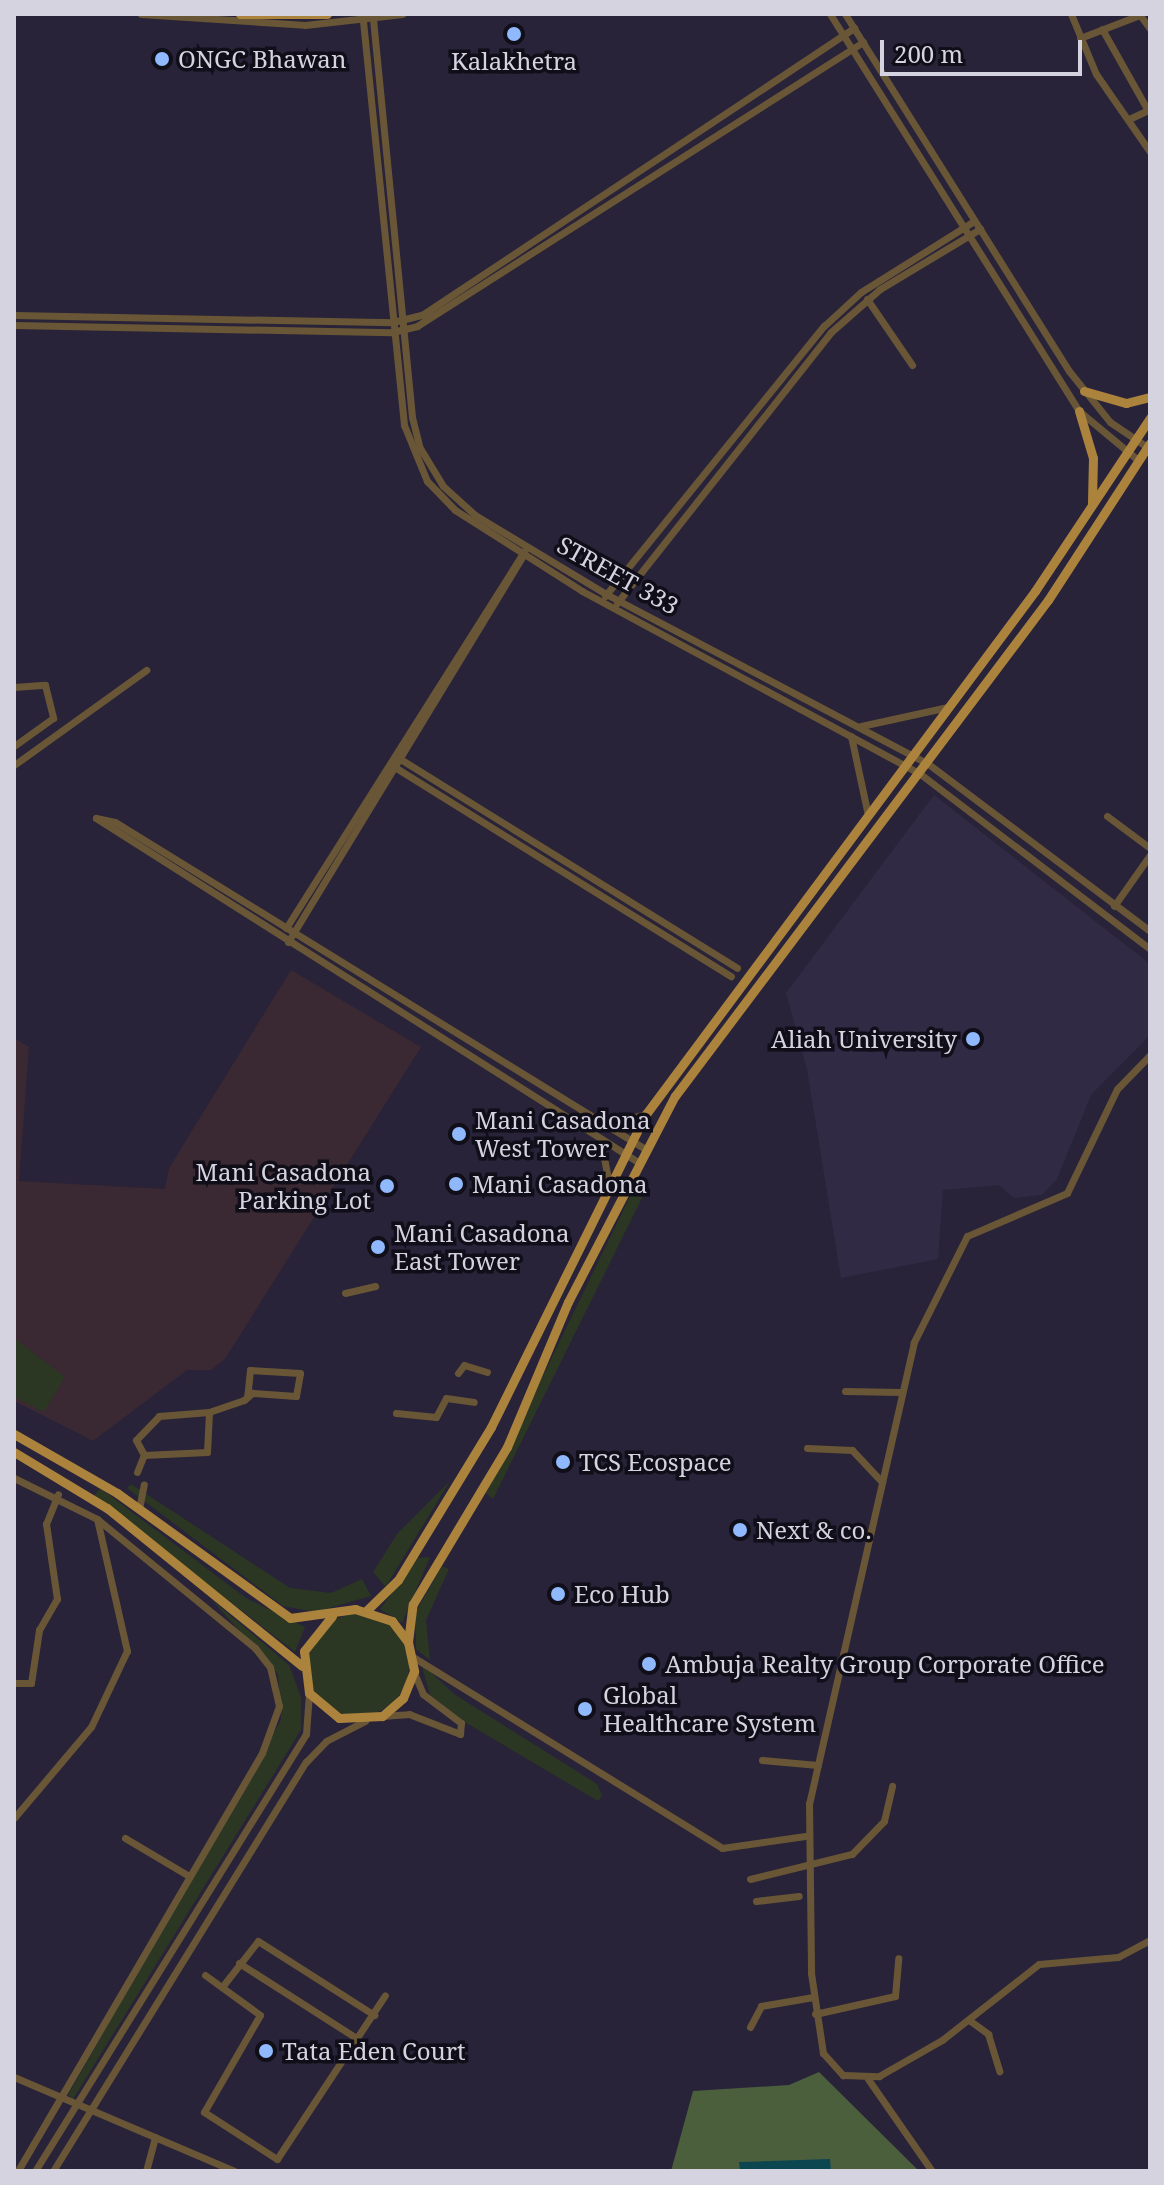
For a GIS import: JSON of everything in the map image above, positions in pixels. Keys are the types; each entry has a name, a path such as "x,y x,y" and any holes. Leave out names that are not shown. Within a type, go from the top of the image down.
{"main road":[{"path":"240,14 327,14"},
{"path":"1084,391 1126,403 1150,397"},
{"path":"1079,411 1093,458 1092,507"},
{"path":"367,1610 398,1580 491,1427 609,1183 646,1114 950,706 1092,507 1150,418"},
{"path":"408,1642 413,1604 507,1447 638,1162 675,1096 1048,600 1149,445"},
{"path":"14,1434 139,1509 268,1607 308,1621 332,1616 367,1610 392,1621 408,1642 414,1671 403,1698 382,1716 365,1721 327,1712 309,1693 302,1666 310,1636 332,1616"},
{"path":"14,1452 107,1508 302,1666"}],"street":[{"path":"141,14 215,22 363,21 402,14"},
{"path":"830,14 1079,411 1138,460"},
{"path":"845,14 1084,391 1135,439 1149,445"},
{"path":"1071,14 1080,38 1129,119 1147,140 1150,152"},
{"path":"1080,38 1140,15 1150,29"},
{"path":"373,19 403,321"},
{"path":"363,21 392,332 404,425 420,471 455,510 604,598 824,326 861,292 974,221"},
{"path":"14,315 393,322 422,315 854,28"},
{"path":"1102,29 1148,106 1129,119"},
{"path":"14,325 404,330 863,42"},
{"path":"613,608 729,453 867,299 980,229"},
{"path":"867,299 912,365"},
{"name":"STREET 333","path":"403,321 416,437 429,468 456,499 522,551"},
{"path":"280,936 386,762 522,551"},
{"path":"288,942 522,551"},
{"name":"STREET 333","path":"604,598 619,600 927,763 1150,931"},
{"name":"STREET 333","path":"604,598 613,608 919,773 1150,949"},
{"path":"14,765 146,670"},
{"path":"14,687 45,685 53,718 14,746"},
{"path":"861,726 950,706"},
{"path":"851,736 868,815"},
{"path":"391,755 737,968"},
{"path":"386,762 731,976"},
{"path":"1107,816 1150,848"},
{"path":"638,1162 96,818 295,932 645,1149"},
{"path":"1114,906 1150,855"},
{"path":"1150,1055 1117,1089 1089,1135 1067,1193 980,1225 956,1250 928,1305 901,1392 818,1765 805,1836 804,1896 815,2014 828,2063 843,2075 868,2079 969,2020 1039,1964 1118,1957 1150,1940"},
{"path":"604,1124 646,1114"},
{"path":"599,1139 609,1183"},
{"path":"345,1293 375,1286"},
{"path":"458,1373 464,1365 487,1372"},
{"path":"144,1455 136,1440 159,1416 209,1412 247,1397 296,1396 300,1373 250,1370 247,1397"},
{"path":"845,1391 901,1392"},
{"path":"396,1413 436,1417 446,1398 474,1402"},
{"path":"144,1455 209,1451 209,1412"},
{"path":"807,1448 852,1450 884,1474"},
{"path":"137,1472 144,1455"},
{"path":"14,1478 58,1494 97,1519 200,1601 270,1667 279,1706 262,1753 187,1875 18,2171"},
{"path":"139,1509 144,1484"},
{"path":"14,1683 31,1683 39,1630 57,1599 46,1524 58,1494"},
{"path":"14,1818 91,1727 127,1651 97,1519"},
{"path":"200,1601 209,1590"},
{"path":"413,1657 722,1848 805,1836"},
{"path":"382,1716 409,1714 460,1734 461,1723 423,1694 414,1671"},
{"path":"35,2171 306,1734 309,1693"},
{"path":"53,2171 306,1762 326,1741 365,1721"},
{"path":"762,1760 818,1765"},
{"path":"750,1879 806,1864 835,1863 870,1838 884,1821 892,1786"},
{"path":"125,1838 187,1875"},
{"path":"756,1901 804,1896"},
{"path":"222,1987 252,1943 261,1942 374,2015"},
{"path":"815,2014 895,1996 898,1958"},
{"path":"239,1963 358,2039"},
{"path":"205,1975 260,2016 204,2112 274,2158 358,2039 385,1995"},
{"path":"750,2027 761,2006 813,1997"},
{"path":"969,2020 988,2034 999,2071"},
{"path":"14,2077 234,2171"},
{"path":"868,2079 932,2171"},
{"path":"146,2171 155,2137"}],"shaded area":[{"name":"Aliah University","path":"934,795 1150,964 1150,1035 1091,1095 1057,1179 1042,1195 1014,1198 999,1185 943,1190 938,1259 841,1278 807,1069 786,993"},
{"path":"291,970 421,1047 225,1359 211,1370 187,1370 93,1441 14,1401 14,1038 29,1047 19,1181 165,1189 169,1168"},
{"path":"634,1188 642,1198 493,1499 486,1493"},
{"path":"14,1338 65,1377 44,1412 14,1397"},
{"path":"450,1481 385,1586 373,1572 397,1534"},
{"path":"131,1484 290,1588 331,1593 362,1579 371,1596 315,1612 283,1606 127,1488"},
{"path":"100,1488 246,1598 305,1627 295,1652 94,1496"},
{"path":"430,1557 402,1623 380,1609 418,1558"},
{"path":"442,1566 449,1569 426,1620 430,1660 416,1649 415,1613"},
{"path":"210,1598 289,1665 301,1697 301,1730 73,2099 68,2095 281,1720 278,1674"},
{"path":"358,1614 377,1618 394,1629 405,1646 409,1665 405,1684 394,1701 377,1712 358,1716 339,1712 322,1701 311,1684 307,1665 311,1646 322,1629 339,1618"},
{"path":"421,1663 454,1694 597,1784 602,1796 598,1801 458,1718 430,1695"},
{"path":"819,2072 919,2171 671,2171 693,2091 789,2085"},
{"path":"830,2159 831,2171 740,2171 739,2162"}],"place":[{"name":"Kalakhetra","path":"514,34"},
{"name":"ONGC Bhawan","path":"162,59"},
{"name":"Aliah University","path":"973,1039"},
{"name":"Mani Casadona West Tower","path":"459,1134"},
{"name":"Mani Casadona","path":"456,1184"},
{"name":"Mani Casadona Parking Lot","path":"387,1186"},
{"name":"Mani Casadona East Tower","path":"378,1247"},
{"name":"TCS Ecospace","path":"563,1462"},
{"name":"Next & co.","path":"740,1530"},
{"name":"Eco Hub","path":"558,1594"},
{"name":"Ambuja Realty Group Corporate Office","path":"649,1664"},
{"name":"Global Healthcare System","path":"585,1709"},
{"name":"Tata Eden Court","path":"266,2051"}]}
